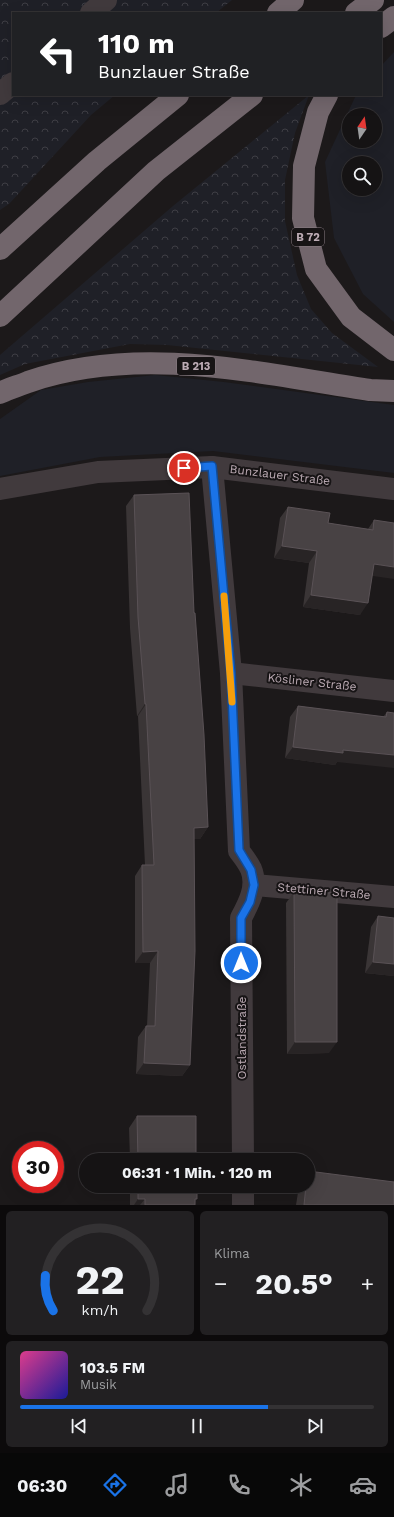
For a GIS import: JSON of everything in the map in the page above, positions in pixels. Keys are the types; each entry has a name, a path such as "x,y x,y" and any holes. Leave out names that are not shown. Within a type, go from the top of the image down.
{"highway":[{"path":"279,12 293,0"},
{"path":"357,12 373,0"},
{"path":"382,26 394,17"},
{"path":"0,249 97,161 177,96"},
{"path":"0,316 156,171 251,96"},
{"name":"B 72","path":"326,96 318,112 304,166 303,218 314,262 316,269 351,317 394,350"},
{"name":"B 213","path":"0,393 50,375 95,367 142,363 223,368 370,390 394,391"}],"street":[{"path":"92,12 106,0"},
{"path":"0,94 12,84"},
{"path":"212,466 231,673 239,850 251,870 254,885"},
{"name":"Bunzlauer Straße","path":"0,489 98,472 212,466 394,489"},
{"name":"Kösliner Straße","path":"231,673 394,691"},
{"name":"Stettiner Straße","path":"254,885 394,897"},
{"name":"Ostlandstraße","path":"243,1153 241,918 250,902 254,885"},
{"path":"243,1193 243,1205"}],"green space":[{"path":"0,0 232,0 217,12 12,12 12,96 114,96 91,115 9,204 0,210"},
{"path":"394,52 394,322 363,294 334,238 325,162 342,125 342,148 382,148 382,108 350,108 356,96 382,96 382,65"},
{"path":"309,96 295,133 285,180 285,221 297,275 311,309 332,333 378,367 167,345 130,344 25,364 0,375 0,355 173,206"},
{"path":"155,375 224,382 394,405 394,473 213,451 100,457 0,476 0,419 41,390 88,382"}],"building":[{"path":"189,493 194,613 204,735 208,827 194,828 195,951 190,1065 144,1063 146,1026 155,1026 158,951 143,952 142,865 154,865 146,704 138,617 134,495"},
{"path":"288,507 330,513 328,523 373,530 374,520 394,523 394,567 374,564 368,603 311,595 317,551 282,546"},
{"path":"298,706 386,717 387,712 394,713 394,755 343,750 343,753 293,747"},
{"path":"294,892 337,893 337,1042 295,1042"},
{"path":"378,916 394,918 394,964 373,962"},
{"path":"137,1116 196,1116 196,1153 138,1153"},
{"path":"315,1172 394,1182 394,1205 304,1205 305,1193 315,1193"},
{"path":"138,1193 197,1193 195,1205 145,1205 145,1199 138,1199"}],"slow traffic":[{"path":"224,596 232,702"}],"route":[{"path":"184,468 212,466 231,673 239,850 251,870 254,885 250,902 241,918 241,963"}]}
